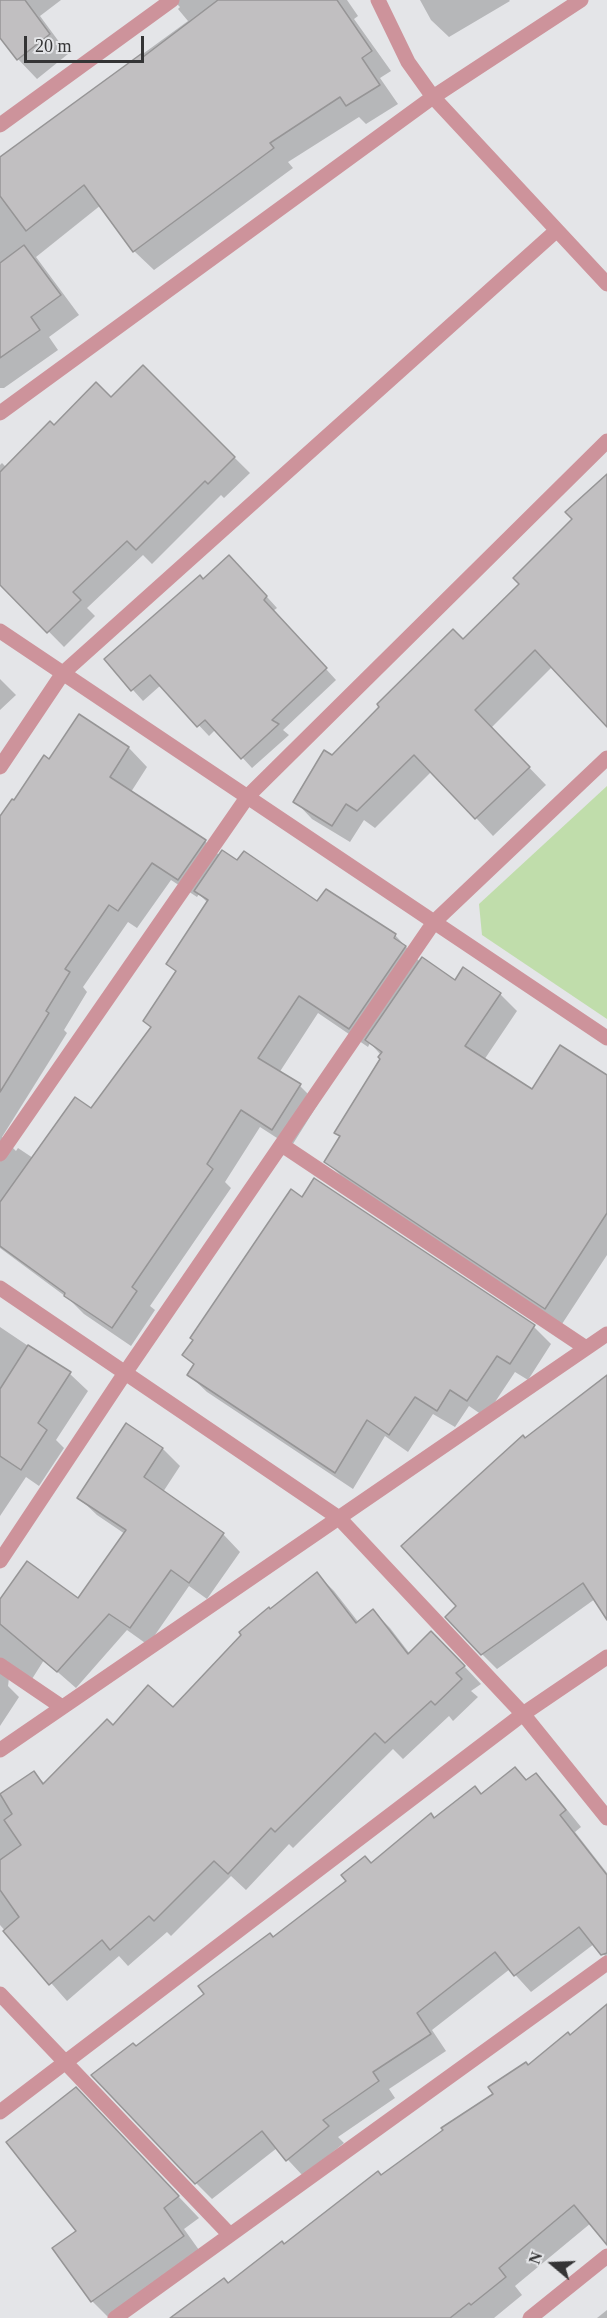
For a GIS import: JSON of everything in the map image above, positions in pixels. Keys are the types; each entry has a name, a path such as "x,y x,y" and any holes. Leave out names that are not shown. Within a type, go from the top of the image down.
{"street":[{"path":"0,125 172,0"},
{"path":"378,0 408,62 433,97 607,284"},
{"path":"0,413 433,97 581,0"},
{"path":"0,767 63,673 556,231"},
{"path":"0,1154 248,796 607,441"},
{"path":"0,631 607,1038"},
{"path":"0,1561 125,1373 434,922 607,758"},
{"path":"282,1144 586,1348"},
{"path":"0,1288 339,1518 523,1714 607,1818"},
{"path":"0,1750 607,1334"},
{"path":"0,2112 523,1714 607,1657"},
{"path":"0,1665 62,1707"},
{"path":"115,2318 607,1963"},
{"path":"0,1994 230,2235"},
{"path":"530,2318 607,2256"}],"green space":[{"path":"607,786 607,1019 482,935 479,904"}],"building":[{"path":"0,0 25,0 50,34 17,60 0,38"},
{"path":"218,0 337,0 372,51 362,58 380,85 346,106 340,97 270,143 274,148 133,252 84,185 26,231 0,196 0,157 141,54 143,57"},
{"path":"24,245 61,295 31,317 40,330 0,358 0,263"},
{"path":"143,365 235,457 208,484 205,481 136,550 127,541 73,592 81,600 47,633 0,585 0,472 50,421 54,425 96,382 111,397"},
{"path":"607,474 607,727 535,650 475,710 530,767 475,819 414,755 357,811 346,804 332,826 293,802 324,750 332,755 379,707 377,704 453,629 463,639 519,584 513,578 572,519 565,512"},
{"path":"229,555 267,596 264,600 327,668 272,720 279,724 241,759 205,720 197,727 150,675 131,691 104,659 200,575 203,579"},
{"path":"79,714 129,747 110,777 206,840 178,880 152,863 118,911 109,905 65,969 70,972 46,1011 49,1013 0,1092 0,816 12,799 14,800 44,755 49,759"},
{"path":"222,850 237,860 244,851 317,901 326,889 396,934 394,938 406,946 349,1029 299,996 258,1058 301,1084 272,1130 241,1110 207,1164 213,1169 132,1287 137,1291 112,1328 64,1296 65,1293 0,1246 0,1202 75,1097 91,1108 151,1027 143,1021 176,971 166,964 208,900 194,891"},
{"path":"422,957 455,980 463,967 501,993 465,1046 532,1089 560,1045 607,1075 607,1213 545,1309 324,1162 340,1136 334,1133 380,1059 378,1057 382,1052 365,1040"},
{"path":"314,1178 535,1325 510,1364 497,1356 467,1401 450,1390 437,1411 415,1397 389,1435 367,1420 335,1473 187,1375 194,1364 182,1355 193,1340 190,1338 291,1189 302,1197"},
{"path":"28,1345 71,1372 38,1423 47,1430 21,1470 0,1456 0,1389"},
{"path":"607,1375 607,1620 583,1583 481,1655 445,1617 456,1606 401,1546 523,1435 525,1438"},
{"path":"126,1423 163,1448 144,1477 224,1533 189,1583 171,1570 130,1628 109,1614 57,1672 0,1624 0,1599 27,1561 78,1598 126,1530 77,1498"},
{"path":"317,1572 356,1623 373,1609 408,1654 431,1631 465,1666 456,1673 462,1679 435,1705 431,1701 385,1743 375,1733 275,1832 271,1828 228,1874 214,1861 154,1921 149,1916 110,1950 102,1940 49,1985 3,1931 19,1917 0,1890 0,1860 21,1845 4,1820 12,1814 0,1794 34,1771 43,1784 107,1719 113,1725 148,1685 173,1707 241,1635 239,1632"},
{"path":"515,1767 526,1780 536,1773 566,1810 560,1815 607,1875 607,1953 601,1955 579,1927 514,1976 495,1952 417,2013 431,2034 373,2072 379,2081 323,2120 329,2126 286,2161 262,2131 195,2184 91,2075 133,2043 136,2046 204,1994 198,1986 270,1933 273,1937 346,1881 341,1875 365,1856 371,1863 431,1813 434,1818 475,1786 481,1794"},
{"path":"607,2004 607,2245 574,2205 499,2268 506,2277 471,2305 469,2303 450,2318 170,2318 224,2278 228,2283 282,2241 284,2244 378,2171 381,2175 443,2130 441,2128 493,2094 488,2087 526,2062 528,2065 568,2032 570,2035"},
{"path":"76,2087 179,2196 164,2208 184,2236 91,2302 52,2248 76,2231 6,2142"}]}
